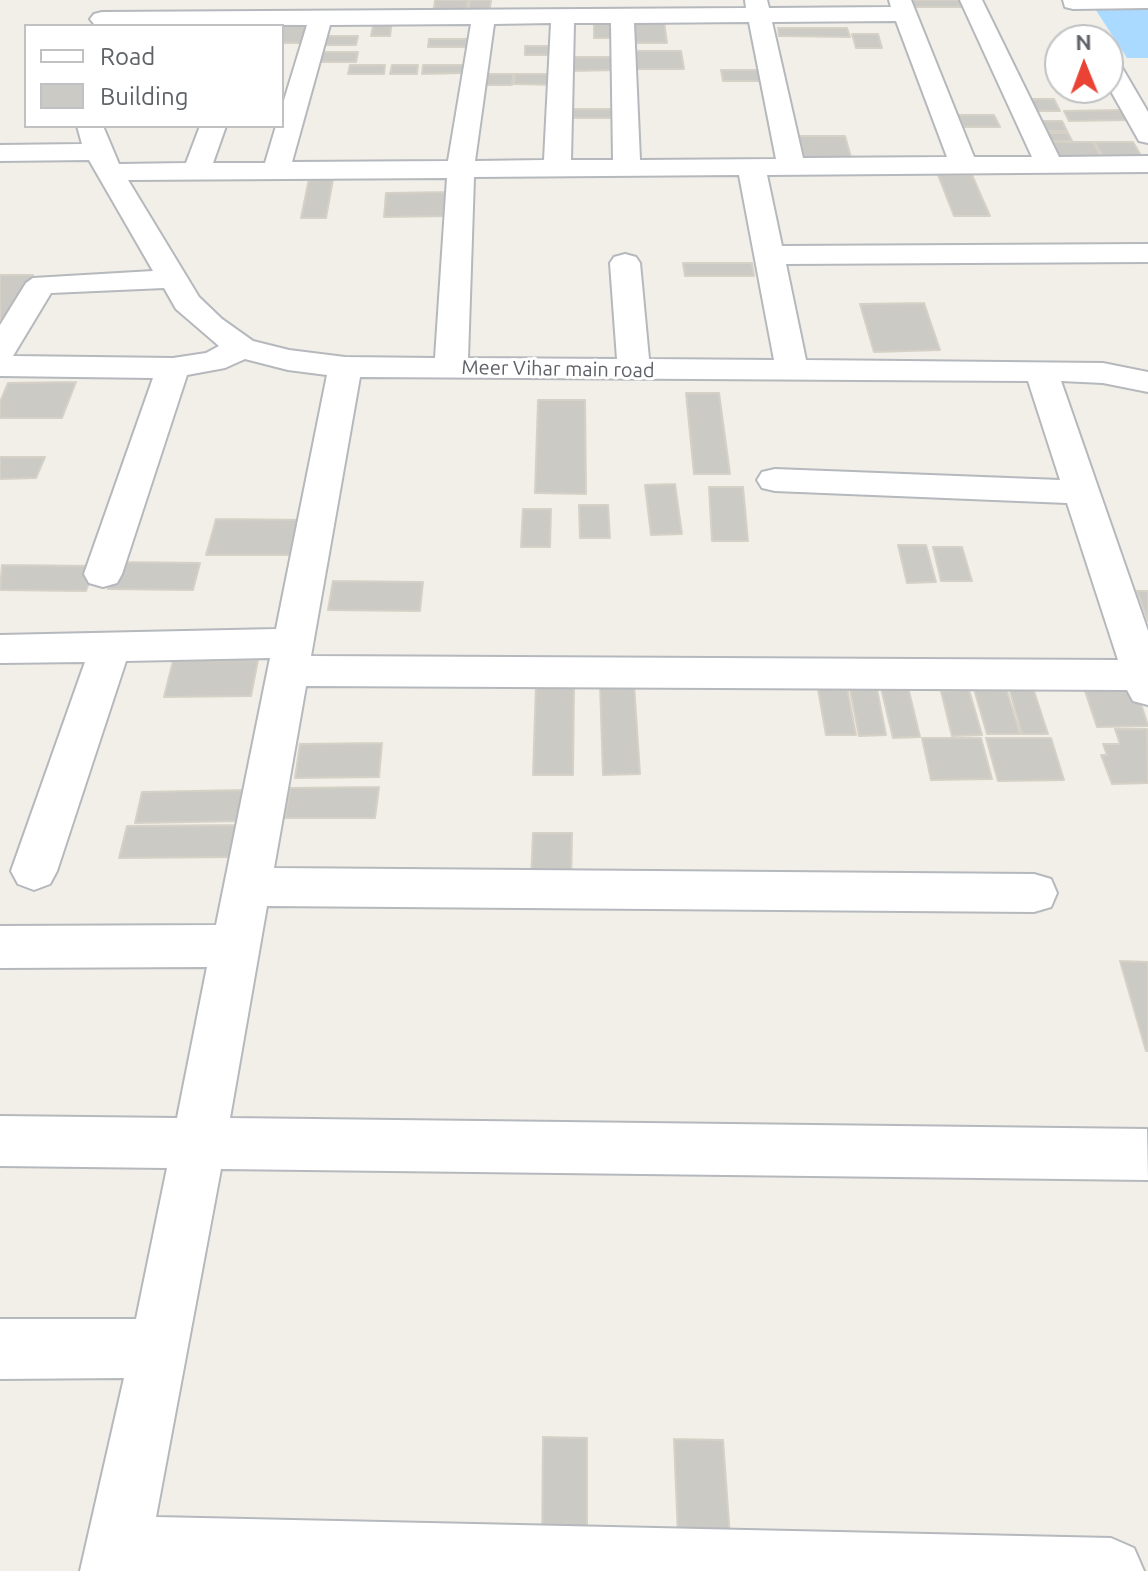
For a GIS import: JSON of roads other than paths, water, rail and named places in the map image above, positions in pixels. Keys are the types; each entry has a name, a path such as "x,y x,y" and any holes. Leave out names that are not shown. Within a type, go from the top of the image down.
{"street":[{"path":"971,0 1049,164"},
{"path":"1085,24 1073,1 1148,1"},
{"path":"96,11 250,21 321,16 622,15 758,7 903,7 963,164"},
{"path":"758,7 791,164"},
{"path":"451,368 461,167 484,15"},
{"path":"557,167 563,15"},
{"path":"622,15 627,166"},
{"path":"277,169 321,16"},
{"path":"1124,92 1148,135"},
{"path":"197,170 212,128"},
{"path":"0,153 100,150 197,170 1148,164"},
{"name":"Meer Vihar main road","path":"100,150 187,302 211,326 242,348 288,360 345,367 1041,371 1103,373 1148,382"},
{"path":"751,165 792,369"},
{"path":"769,255 1148,253"},
{"path":"625,263 634,370"},
{"path":"173,279 44,284 37,289 1,364 173,368 214,361 242,348"},
{"path":"345,367 160,1348 116,1559 1111,1571"},
{"path":"103,574 173,368"},
{"path":"0,649 111,646 290,657 1147,685 1041,371"},
{"path":"775,480 1080,492"},
{"path":"34,871 111,646"},
{"path":"247,887 1034,893"},
{"path":"0,947 236,946"},
{"path":"0,1141 1147,1155"},
{"path":"0,1349 160,1348"}],"water":[{"path":"1090,1 1148,1 1148,58 1127,58 1124,53 1124,24 1105,24"}]}
